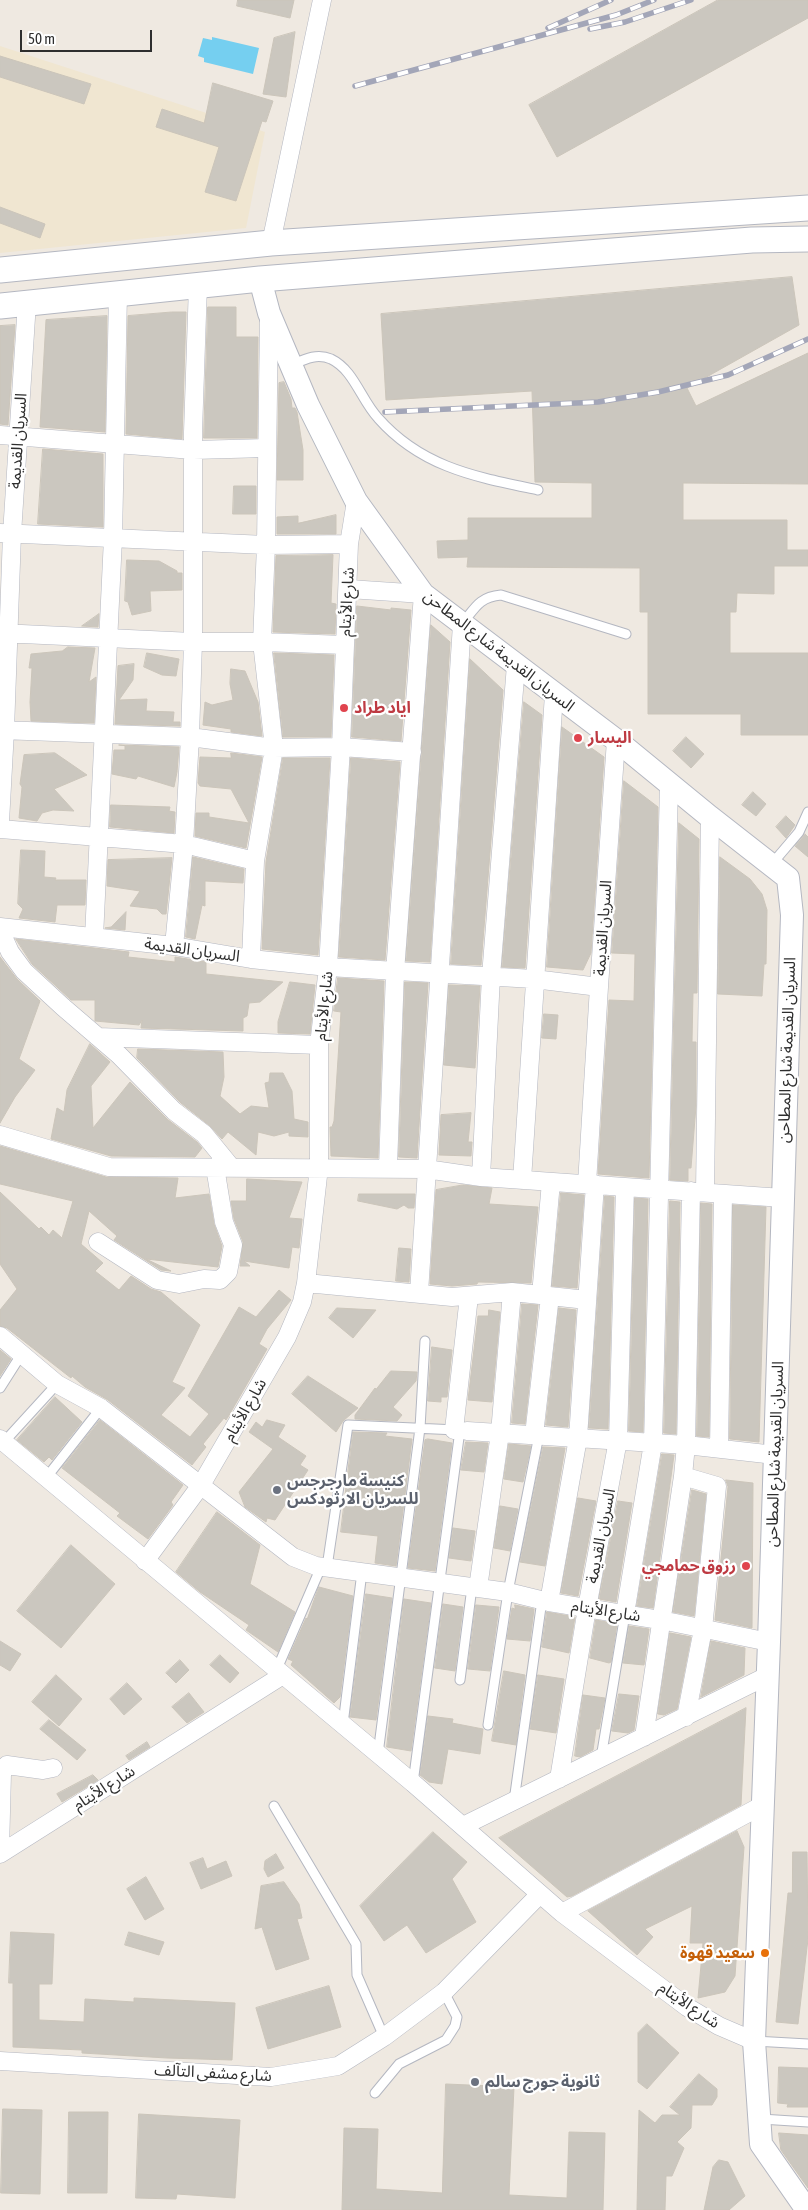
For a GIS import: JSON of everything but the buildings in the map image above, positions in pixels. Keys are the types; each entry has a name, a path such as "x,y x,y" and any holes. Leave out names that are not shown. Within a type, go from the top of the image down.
{"main road":[{"path":"0,270 271,243 808,208"},
{"path":"0,306 260,279 752,240 808,239"}],"street":[{"path":"271,243 322,0"},
{"name":"السريان القديمة شارع المطاحن","path":"260,279 269,313 308,405 356,501 423,594 616,740 788,878 792,915 769,1642 754,2040 758,2119 762,2144 808,2210"},
{"path":"174,946 184,844 190,737 193,642 193,450 198,285"},
{"path":"94,937 113,538 118,293"},
{"name":"السريان القديمة","path":"0,822 6,533 18,436 27,302"},
{"path":"251,959 255,861 274,748 262,642 266,545 269,313"},
{"path":"0,435 193,450 267,448"},
{"name":"شارع الأيتام","path":"144,1561 201,1485 288,1337 302,1302 306,1283 319,1167 319,1045 328,967 341,747 344,644 349,589 349,544 356,501"},
{"path":"6,533 266,545 349,544"},
{"path":"349,589 423,594 396,972 388,1168"},
{"path":"419,1293 462,624"},
{"path":"4,633 193,642 344,644"},
{"path":"481,1177 491,976 516,665"},
{"path":"522,1180 554,694"},
{"path":"3,730 190,737 274,748 341,747 412,752"},
{"name":"السريان القديمة","path":"223,1166 204,1134 174,1111 119,1055 24,970 10,952 0,929 174,946 251,959 328,967 534,979 599,987 616,740"},
{"path":"625,1614 653,1443 658,1190 670,785"},
{"path":"710,817 706,1192 719,1448"},
{"path":"0,829 184,844 255,861"},
{"path":"546,1601 578,1438 587,1300 599,987"},
{"path":"98,1038 319,1045"},
{"path":"0,1135 109,1167 223,1166 426,1169 481,1177 782,1198"},
{"path":"98,1242 157,1280 179,1284 204,1279 220,1280 228,1272 232,1245 224,1222 223,1166"},
{"path":"536,1435 551,1182"},
{"name":"السريان القديمة","path":"559,1779 587,1608 618,1440 625,1187"},
{"path":"644,1737 683,1476 706,1192"},
{"path":"306,1283 452,1296 512,1292 587,1300"},
{"path":"475,1587 500,1432 512,1292"},
{"path":"469,1296 460,1430 686,1445 775,1455"},
{"name":"شارع الأيتام","path":"0,1336 57,1384 101,1408 293,1557 324,1567 508,1592 546,1601 662,1620 769,1642"},
{"name":"شارع الأيتام","path":"2,1440 144,1561 413,1783 562,1913 687,2007 719,2026 754,2040"},
{"path":"683,1476 717,1486 703,1629 686,1717"},
{"name":"شارع الأيتام","path":"0,1852 280,1672"},
{"path":"463,1826 767,1676"},
{"name":"شارع الأيتام","path":"0,1852 2,1774 7,1765 43,1770 52,1768"},
{"path":"562,1913 763,1805"},
{"name":"شارع مشفى التآلف","path":"0,2061 271,2077 338,2066 384,2037 444,1992 540,1894"}],"lane":[{"path":"291,365 312,357 321,356 332,360 342,366 377,418 396,436 429,459 467,475 538,490"},
{"path":"462,624 481,600 490,596 501,595 626,634"},
{"path":"771,865 799,832 808,812"},
{"path":"378,1754 420,1428 425,1341"},
{"path":"0,1388 22,1355"},
{"path":"2,1440 57,1384"},
{"path":"46,1478 101,1408"},
{"path":"280,1672 324,1567 348,1425 460,1430 413,1783"},
{"path":"488,1725 508,1592 536,1435"},
{"path":"342,1724 362,1572"},
{"path":"460,1680 475,1587"},
{"path":"514,1801 546,1601"},
{"path":"601,1758 625,1614"},
{"path":"274,1806 356,1944 357,1975 384,2037"},
{"path":"375,2093 400,2064 446,2040 456,2026 457,2017 444,1992"},
{"path":"754,2040 808,2044"},
{"path":"758,2119 808,2122"}],"shaded area":[{"path":"0,46 265,132 246,228 0,253"}],"water":[{"path":"212,37 259,48 253,74 204,62 204,58 198,56 203,38 212,40"}],"railway":[{"path":"548,28 611,0"},
{"path":"355,86 616,15 654,0"},
{"path":"590,29 625,22 691,0"},
{"path":"385,412 598,402 658,392 728,375 808,339"}],"place":[{"name":"اياد طراد","path":"344,708"},
{"name":"اليسار","path":"578,738"},
{"name":"كنيسة مارجرجس للسريان الارثودكس","path":"277,1490"},
{"name":"رزوق حمامجي","path":"746,1566"},
{"name":"سعيد قهوة","path":"765,1953"},
{"name":"ثانوية جورج سالم","path":"475,2082"}]}
